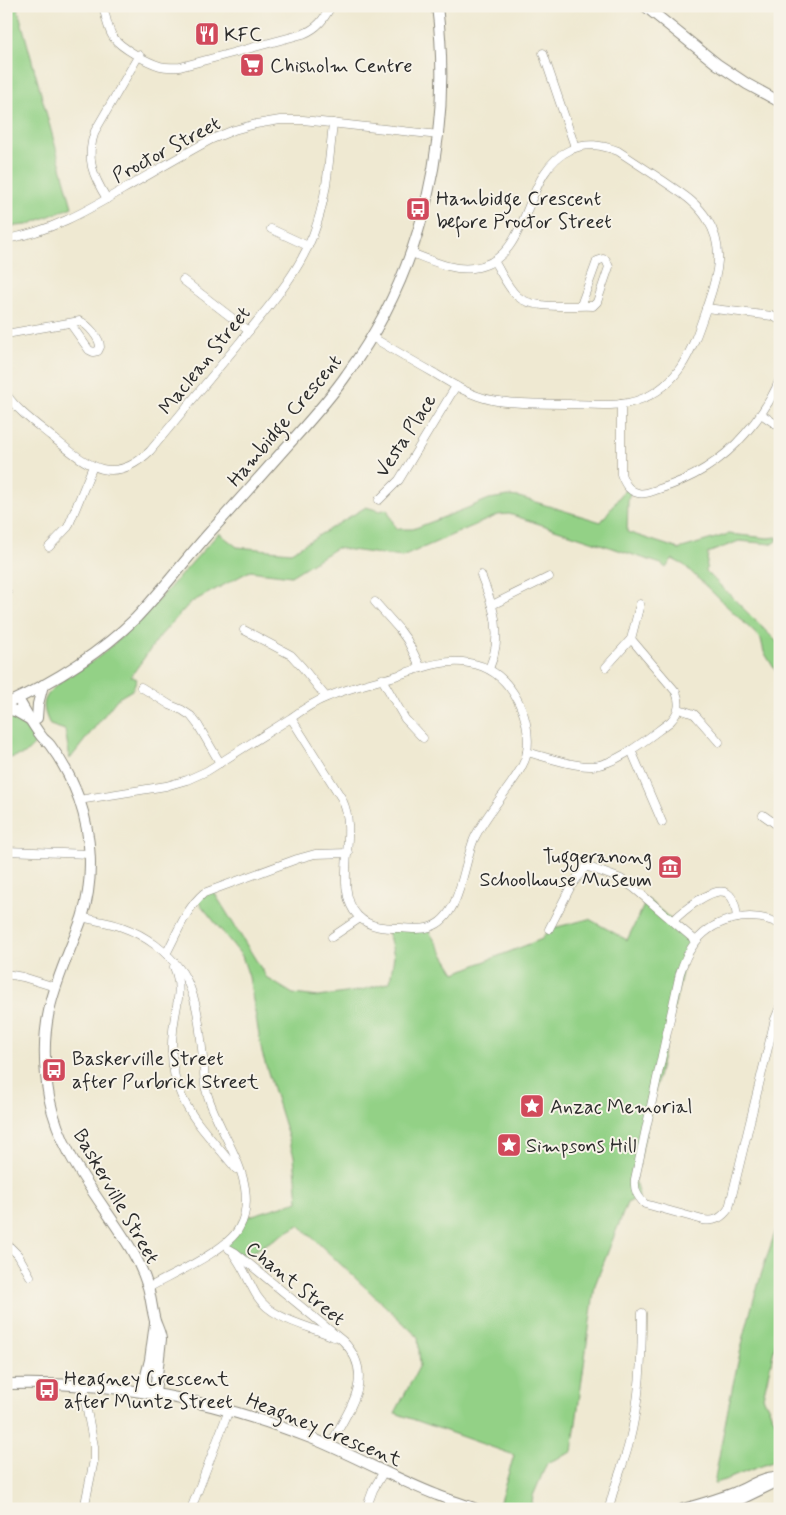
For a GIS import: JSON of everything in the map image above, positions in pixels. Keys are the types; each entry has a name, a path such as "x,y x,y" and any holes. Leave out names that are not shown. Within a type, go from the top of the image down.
{"street":[{"path":"103,6 110,30 122,46 159,66 169,68 180,67 310,31 316,28 323,20 331,6"},
{"name":"Hambidge Crescent","path":"6,704 62,676 108,644 137,616 197,546 323,407 349,373 372,337 393,296 411,252 428,195 439,135 442,72 438,6"},
{"path":"645,6 717,64 747,84 780,102"},
{"path":"543,53 575,147"},
{"path":"107,199 92,168 90,153 92,141 95,131 139,55"},
{"name":"Proctor Street","path":"6,239 47,229 73,218 212,139 256,124 280,120 303,120 439,135"},
{"name":"Maclean Street","path":"6,394 27,417 80,459 93,466 112,470 124,468 141,460 287,283 308,246 321,210 326,185 333,123"},
{"path":"372,337 456,386 482,398 508,403 629,403 651,394 677,374 691,352 718,271 718,249 711,227 700,208 684,194 618,151 606,146 593,144 575,147 553,161 544,172 514,240 503,254 494,261 474,268 460,268 411,252"},
{"path":"272,229 308,246"},
{"path":"494,261 510,288 525,302 538,305 592,306 598,302 609,267 606,260 597,261 581,305"},
{"path":"183,280 249,331"},
{"path":"706,308 772,316 780,320"},
{"path":"6,334 73,322"},
{"path":"621,404 620,474 628,488 644,494 672,485 705,468 732,447 761,414 780,379"},
{"name":"Vesta Place","path":"379,500 399,480 456,386"},
{"path":"761,414 780,427"},
{"path":"50,548 68,527 93,466"},
{"path":"481,575 496,617 497,634 490,669"},
{"path":"492,605 549,577"},
{"path":"375,602 407,640 422,668"},
{"path":"606,667 630,639 640,604"},
{"path":"244,630 291,656 326,697"},
{"path":"527,752 579,765 603,765 630,750 675,717 679,709 679,700 676,692 630,639"},
{"path":"79,800 166,786 187,780 326,697 351,688 422,668 452,662 475,664 490,669 511,689 522,710 528,734 527,752 520,771 474,838 455,901 450,912 442,921 432,927 421,929 379,927 369,924 360,918 351,907 348,897 348,826 346,810 342,799 291,718"},
{"path":"382,679 405,719 423,738"},
{"path":"6,709 34,720 43,685"},
{"path":"141,687 191,716 220,762"},
{"name":"Baskerville Street","path":"21,697 72,782 85,820 90,854 89,879 82,917 55,987 47,1022 45,1060 50,1098 56,1123 77,1170 132,1250 141,1268 160,1330 161,1339 155,1394"},
{"path":"679,709 694,714 719,742"},
{"path":"630,750 662,822"},
{"path":"764,815 780,827"},
{"path":"6,851 90,854"},
{"path":"168,956 190,907 204,893 315,854 348,853"},
{"path":"549,929 571,886 586,866 621,879 696,941"},
{"path":"673,922 693,904 720,891 727,893 732,898 737,918"},
{"path":"82,917 122,927 138,934 168,956 181,971 197,1006 206,1091 242,1176 246,1196 245,1211 239,1229 227,1247 148,1288"},
{"path":"332,937 360,918"},
{"path":"780,924 760,918 726,920 705,932 696,941 685,959 680,973 635,1179 636,1192 645,1204 703,1220 711,1221 725,1215 729,1208 780,1007"},
{"path":"168,956 176,972 180,988 171,1045 177,1087 193,1118 242,1176"},
{"path":"6,974 55,987"},
{"path":"6,1243 18,1255 30,1276"},
{"name":"Chant Street","path":"227,1247 242,1265 257,1297 266,1307 282,1317 343,1341"},
{"name":"Chant Street","path":"227,1247 351,1349 360,1370 360,1381 357,1392 330,1446"},
{"path":"609,1509 629,1444 636,1412 642,1362 642,1313"},
{"name":"Baskerville Street","path":"142,1391 149,1367 156,1322"},
{"name":"Heagney Crescent","path":"6,1384 82,1385 142,1391 229,1410 280,1426 330,1446 436,1495 476,1509"},
{"path":"82,1385 94,1446 94,1460 84,1509"},
{"path":"191,1509 229,1410"},
{"path":"366,1509 373,1490 384,1471"},
{"path":"683,1509 705,1507 769,1477 778,1476"}],"green space":[{"path":"6,6 17,6 72,207 27,225 6,227"},
{"path":"626,488 630,492 627,532 679,549 729,534 768,538 777,537 777,541 771,544 739,541 708,553 706,571 780,645 780,678 764,652 761,639 684,565 672,559 666,568 661,564 509,514 498,515 402,557 336,548 291,576 250,571 190,603 160,636 131,676 137,679 132,690 117,699 70,759 65,730 50,725 44,710 44,703 49,693 62,681 95,660 133,626 219,533 237,547 291,552 366,507 380,511 387,509 396,529 413,529 489,499 508,496 519,497 601,522"},
{"path":"6,717 18,721 38,741 25,754 6,759"},
{"name":"Simpsons Hill","path":"212,889 267,978 293,994 319,997 358,991 390,982 394,956 387,928 427,928 455,973 542,939 549,929 589,919 627,940 647,899 696,941 685,959 635,1179 639,1197 627,1203 595,1285 572,1452 547,1463 533,1496 531,1509 498,1508 514,1455 395,1413 420,1365 418,1337 299,1225 242,1258 225,1245 243,1218 298,1201 294,1156 262,1053 249,977 242,956 196,899"},
{"path":"780,1220 780,1324 763,1397 780,1430 780,1459 714,1484 726,1417 749,1318 768,1252"}],"place":[{"name":"KFC","path":"207,34"},
{"name":"Chisholm Centre","path":"252,65"},
{"name":"Hambidge Crescent before Proctor Street","path":"418,209"},
{"name":"Tuggeranong Schoolhouse Museum","path":"670,867"},
{"name":"Baskerville Street after Purbrick Street","path":"54,1070"},
{"name":"Anzac Memorial","path":"532,1106"},
{"name":"Simpsons Hill","path":"509,1145"},
{"name":"Heagney Crescent after Muntz Street","path":"47,1390"}]}
